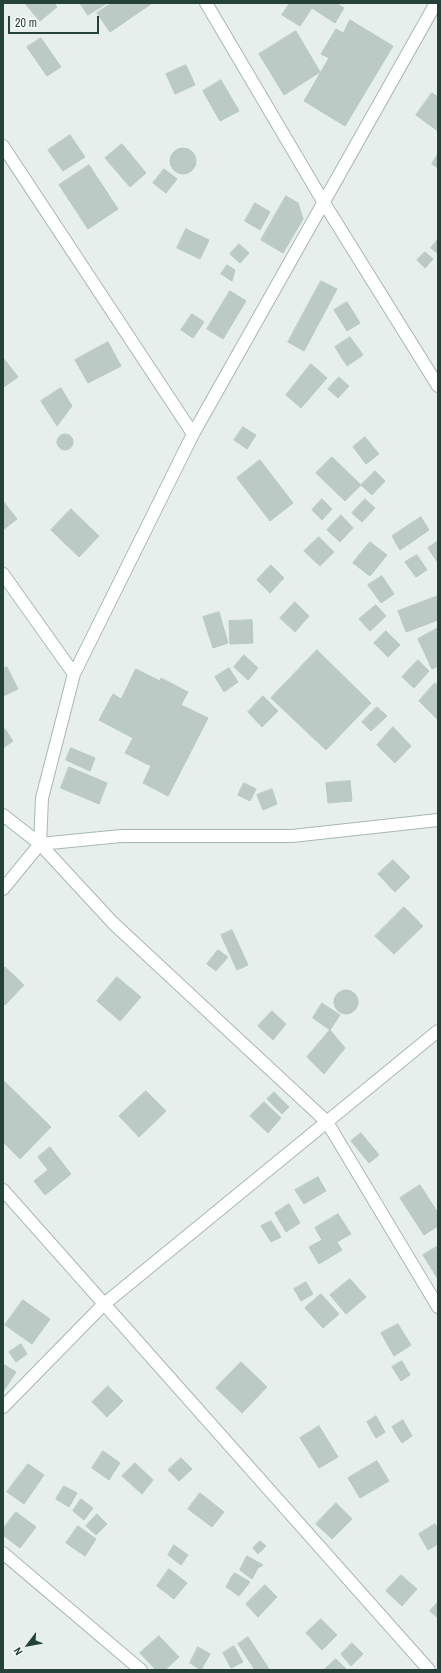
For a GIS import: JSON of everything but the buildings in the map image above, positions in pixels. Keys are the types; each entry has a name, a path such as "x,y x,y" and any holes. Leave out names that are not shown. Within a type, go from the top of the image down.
{"street":[{"path":"206,3 324,203 438,386"},
{"path":"3,889 40,844 42,798 74,674 193,434 436,3"},
{"path":"3,146 193,434"},
{"path":"3,574 74,674"},
{"path":"3,815 40,844 113,923 327,1122 438,1307"},
{"path":"40,844 121,836 292,836 438,820"},
{"path":"3,1407 103,1305 438,1031"},
{"path":"3,1190 103,1305 429,1670"},
{"path":"3,1553 141,1670"}]}
